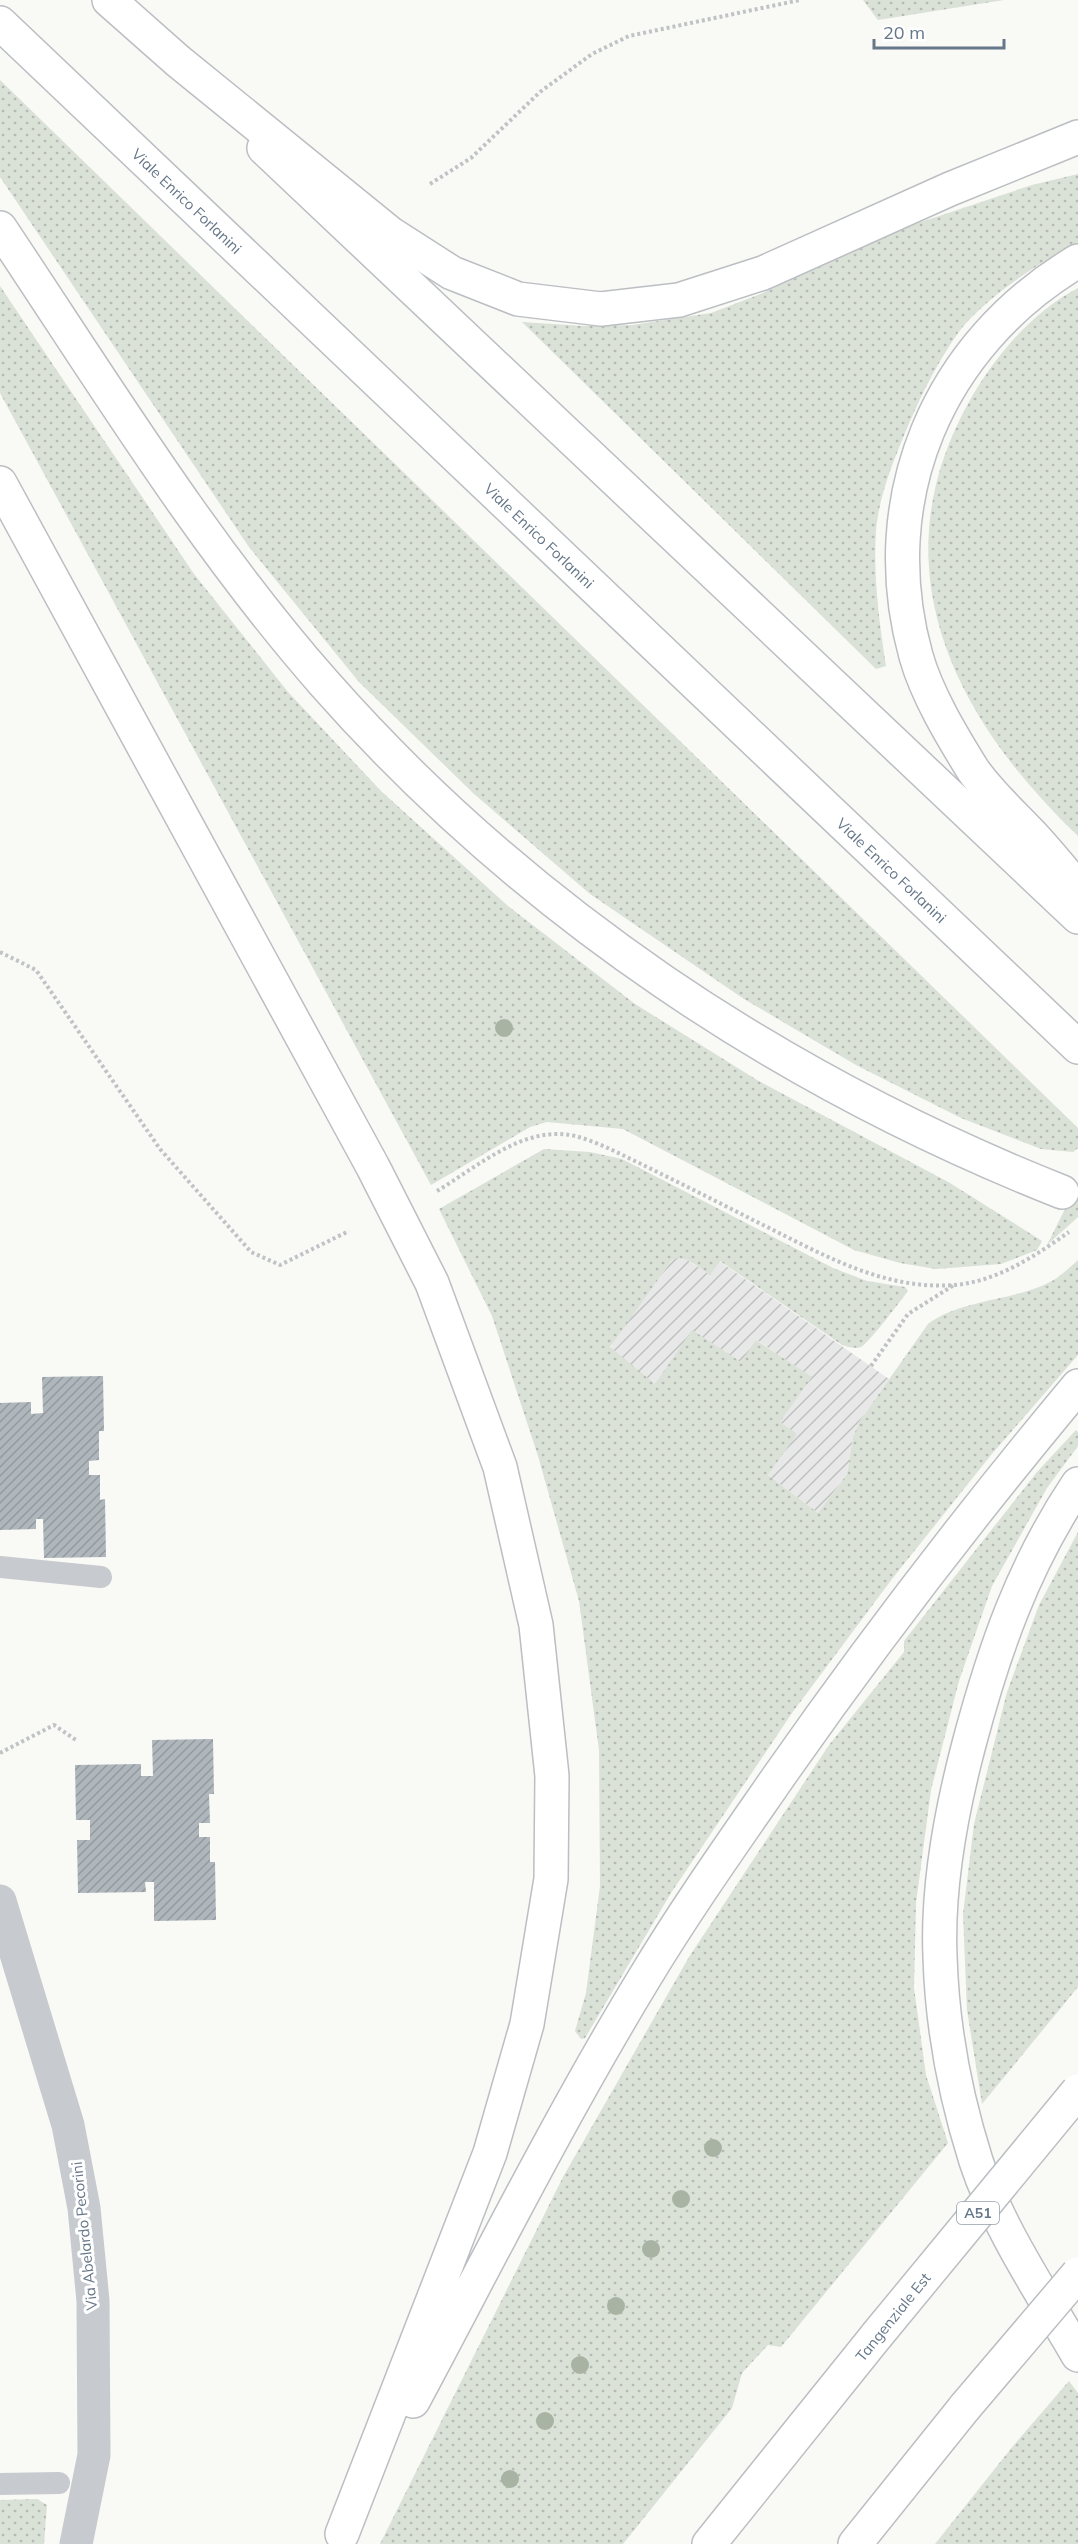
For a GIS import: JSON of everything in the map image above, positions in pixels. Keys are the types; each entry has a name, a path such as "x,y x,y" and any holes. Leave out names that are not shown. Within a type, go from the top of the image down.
{"main road":[{"path":"108,0 178,62 391,234 452,273 518,299 601,309 679,300 763,273 950,189 1078,137"},
{"path":"108,0 1078,917"},
{"name":"Viale Enrico Forlanini","path":"0,24 1078,1047"},
{"path":"950,189 1078,147"},
{"path":"0,228 179,495 276,625 324,684 376,738 485,842 601,939 727,1024 857,1100 992,1164 1062,1192"},
{"path":"1078,261 1028,294 1002,318 958,371 942,399 912,473 906,507 903,583 907,620 917,659 954,738 975,771 1078,888"},
{"path":"0,483 373,1167 432,1283 500,1467 536,1625 552,1776 551,1868 526,2024 490,2153 340,2539"},
{"path":"340,2539 547,2150 645,1977 727,1850 861,1659 973,1513 1078,1386"},
{"path":"1078,1484 1038,1549 1012,1606 988,1669 949,1830 940,1954 945,2019 956,2092 977,2164 1011,2238 1078,2355"},
{"name":"Tangenziale Est","path":"709,2544 1078,2091"},
{"path":"855,2544 964,2407 1078,2274"}],"street":[{"name":"Via Abelardo Pecorini","path":"0,1901 68,2125 84,2208 93,2301 94,2455 76,2544"}],"lane":[{"path":"0,1567 101,1577"},
{"path":"0,2484 59,2483"}],"path":[{"path":"430,184 471,158 540,92 592,54 629,36 800,0"},
{"path":"0,952 36,970 160,1149 251,1252 280,1265 349,1231"},
{"path":"437,1191 519,1141 546,1136 574,1135 610,1149 847,1266 892,1281 954,1285 983,1279 1031,1259 1078,1225"},
{"path":"871,1366 908,1314 954,1285"},
{"path":"0,1753 54,1725 76,1740"}],"shaded area":[{"path":"863,0 1004,0 878,20"},
{"path":"0,80 1078,1128 1078,1148 1073,1152 1041,1149 961,1118 856,1065 744,999 590,894 473,793 359,682 249,547 0,177"},
{"path":"1078,174 1078,244 1047,260 1013,282 981,308 958,333 934,371 890,471 876,530 877,598 886,666 876,669 522,322 584,326 632,325 711,313 758,295 912,225 1032,185"},
{"path":"0,286 194,574 288,692 381,791 508,906 635,1004 757,1080 950,1183 1042,1241 1037,1250 1001,1264 936,1269 900,1263 854,1250 623,1129 547,1122 530,1127 431,1185 0,393"},
{"path":"1078,288 1078,836 1034,790 995,741 964,690 942,636 930,580 930,522 942,463 979,385 1002,352 1030,323 1061,298"},
{"path":"544,1149 590,1152 622,1159 833,1268 867,1281 905,1287 908,1291 871,1338 861,1347 851,1348 842,1345 720,1261 710,1275 691,1262 677,1258 672,1260 610,1347 655,1384 692,1330 741,1362 756,1340 812,1377 780,1422 797,1434 768,1475 818,1513 847,1474 853,1437 859,1422 928,1324 957,1309 1037,1288 1055,1279 1078,1260 1078,1355 991,1455 892,1579 792,1713 671,1893 585,2038 581,2039 575,2031 586,1993 600,1886 599,1750 579,1601 538,1456 492,1316 439,1209"},
{"path":"1078,1183 1078,1217 1047,1245"},
{"path":"678,1257 684,1258 710,1275 719,1261 889,1379 859,1422 853,1437 847,1474 818,1513 768,1475 796,1434 780,1422 811,1377 757,1340 742,1362 655,1384 611,1350 612,1343 672,1260"},
{"path":"1076,1430 1078,1446 1047,1488 992,1586 959,1681 931,1790 916,1903 914,1988 926,2075 948,2143 781,2347 768,2345 742,2373 732,2408 623,2544 380,2544 563,2177 689,1957 829,1745 904,1652 904,1641 1037,1472"},
{"path":"1078,1532 1078,1987 982,2104 967,2010 963,1914 974,1824 1007,1692 1039,1605"},
{"path":"1069,2381 1078,2393 1078,2544 935,2544 1013,2446"},
{"path":"37,2499 47,2505 44,2544 0,2544 0,2500"}],"building":[{"path":"103,1376 104,1431 99,1431 99,1460 89,1461 89,1475 100,1475 100,1500 105,1499 106,1557 44,1558 43,1519 36,1519 36,1529 0,1530 0,1403 31,1402 31,1414 43,1413 42,1377"},
{"path":"213,1739 214,1794 209,1794 210,1823 199,1823 199,1837 210,1837 210,1862 215,1862 216,1920 154,1921 154,1882 145,1882 146,1892 78,1893 77,1840 90,1840 90,1820 76,1820 75,1765 141,1764 141,1776 153,1776 152,1740"}]}
